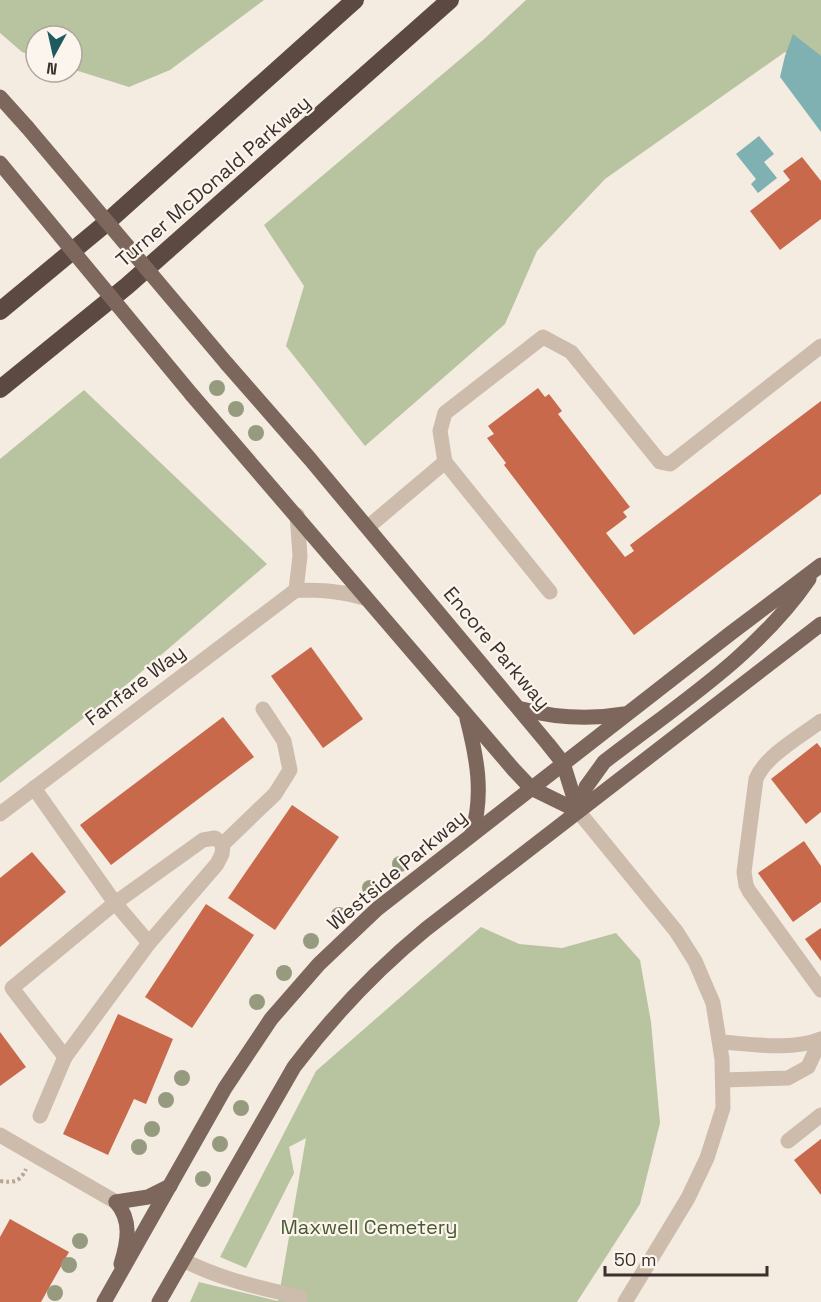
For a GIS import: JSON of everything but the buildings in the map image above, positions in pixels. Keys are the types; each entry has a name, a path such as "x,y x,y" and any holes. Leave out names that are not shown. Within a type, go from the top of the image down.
{"highway":[{"name":"Turner McDonald Parkway","path":"0,311 114,217 355,0"},
{"name":"Turner McDonald Parkway","path":"0,389 128,286 450,0"}],"main road":[{"name":"Encore Parkway","path":"0,97 522,709 563,763 578,811"},
{"path":"0,163 192,395 531,788 578,811"},
{"path":"578,811 586,787 604,762 754,644 790,606 819,566"},
{"name":"Westside Parkway","path":"104,1302 231,1078 271,1019 327,956 377,909 819,566"},
{"path":"159,1302 294,1067 369,979 419,935 821,624"},
{"path":"522,709 550,716 582,718 627,713"},
{"path":"467,716 477,758 479,779 476,819 472,834"},
{"path":"115,1283 128,1223 116,1202 148,1197 170,1186"}],"street":[{"path":"550,592 445,462 440,431 445,413 543,337 571,352 660,462 670,464 821,345"},
{"path":"368,527 445,462"},
{"path":"297,515 300,556 296,590 350,593 367,599"},
{"name":"Fanfare Way","path":"0,814 296,590"},
{"path":"40,1116 65,1057 149,943 217,864 222,854 223,844 276,794 290,770 284,741 263,709"},
{"path":"821,721 766,763 758,772 744,872 749,891 821,990"},
{"path":"34,788 115,903 149,943"},
{"name":"Encore Parkway","path":"578,811 676,931 695,961 713,1003 720,1042 723,1108 707,1158 688,1198 625,1302"},
{"path":"65,1057 12,988 115,903 203,840 215,838 223,844"},
{"path":"720,1042 799,1045 821,1039"},
{"path":"723,1080 788,1078 808,1067 821,1039"},
{"path":"788,1141 821,1115"},
{"path":"0,1135 116,1202"},
{"path":"183,1260 205,1272 230,1280 300,1297"}],"path":[{"path":"0,1181 14,1183 20,1179 26,1169"}],"green space":[{"path":"0,0 264,0 170,70 129,87 84,73 84,24 24,24 24,53 0,33"},
{"path":"526,0 821,0 821,95 785,52 605,179 537,251 505,324 365,446 286,346 304,286 264,225 483,40"},
{"path":"84,390 267,564 126,685 0,783 0,459"},
{"name":"Maxwell Cemetery","path":"481,927 519,944 562,948 616,933 640,960 651,1022 660,1123 640,1204 577,1302 190,1302 199,1282 278,1301 306,1138 289,1147 294,1173 246,1268 220,1257 316,1071"}],"water":[{"path":"793,34 821,56 821,132 780,77"},
{"path":"759,136 774,154 764,162 777,178 758,193 751,184 756,179 736,154"}]}
